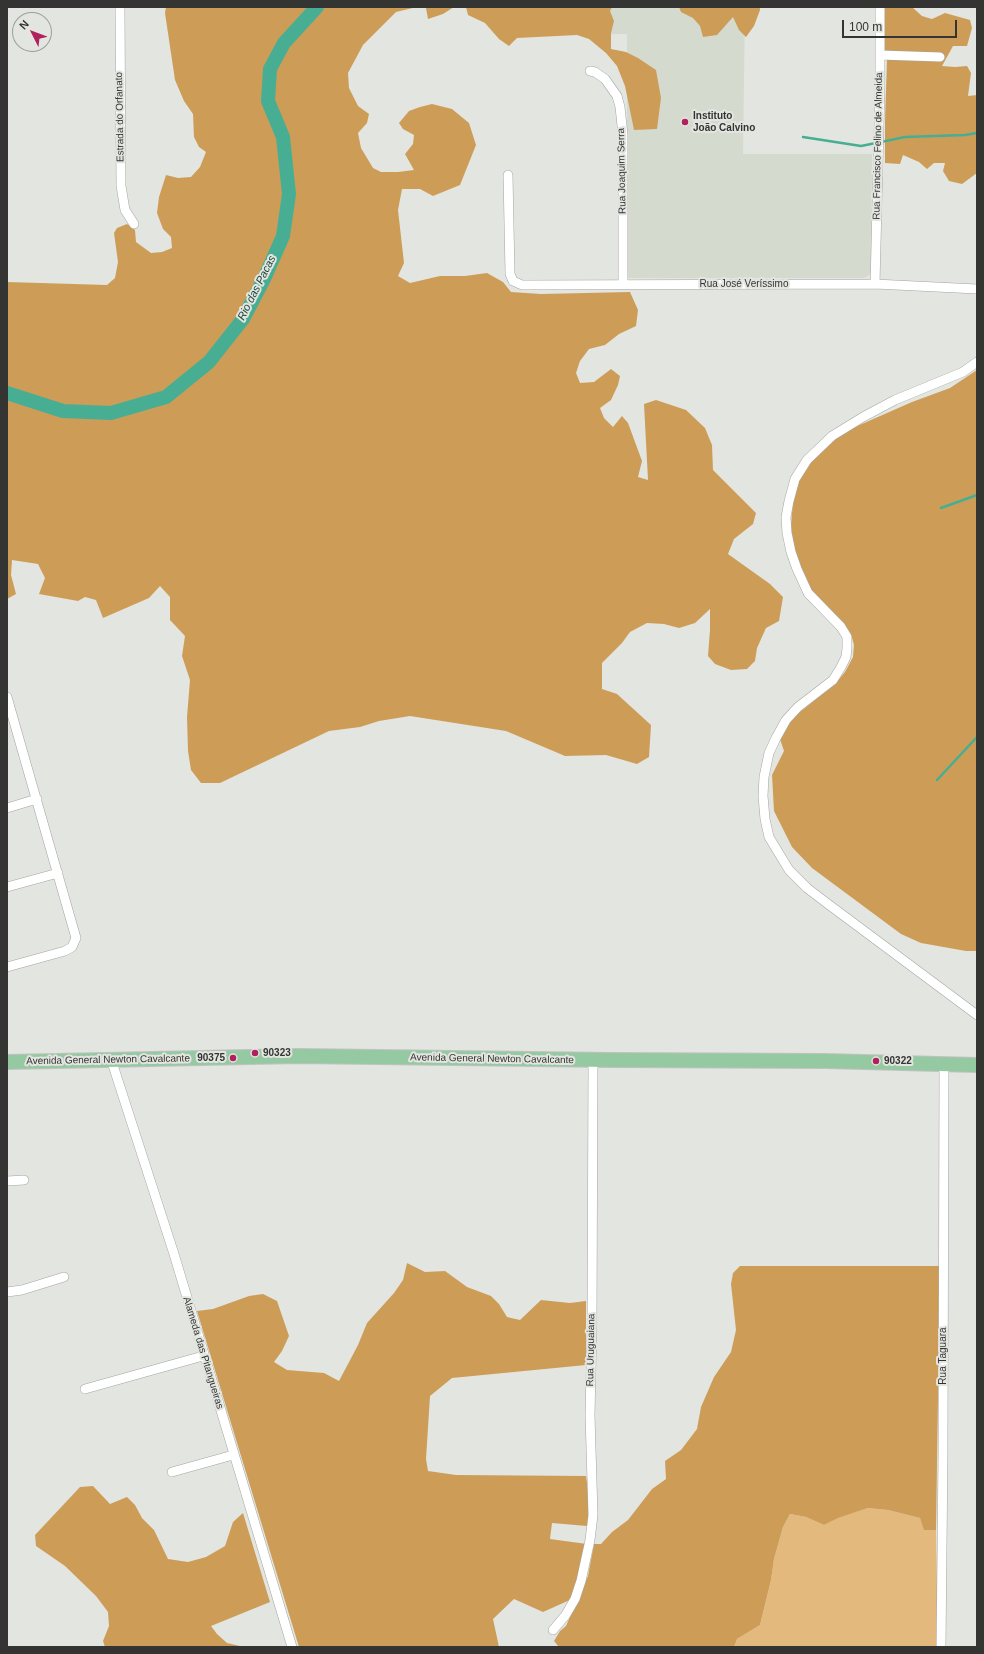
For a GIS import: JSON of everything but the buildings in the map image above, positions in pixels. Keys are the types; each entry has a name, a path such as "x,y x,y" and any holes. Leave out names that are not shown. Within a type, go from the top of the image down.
{"main road":[{"name":"Avenida General Newton Cavalcante","path":"7,1062 298,1056 818,1061 977,1065"}],"street":[{"name":"Estrada do Orfanato","path":"120,7 121,186 125,210 134,224"},
{"name":"Rua Francisco Felino de Almeida","path":"875,284 879,139 880,7"},
{"path":"880,55 940,57"},
{"name":"Rua Joaquim Serra","path":"590,71 595,72 605,79 617,96 620,107 623,135 623,284"},
{"name":"Rua José Veríssimo","path":"508,176 509,270 512,281 527,286 623,284 875,284 977,289"},
{"path":"977,362 957,374 895,400 832,436 807,460 795,479 786,517 787,533 791,552 808,592 840,627 847,637 847,648 846,657 833,680 798,708 786,720 776,738 770,754 764,777 763,796 764,819 769,837 789,870 807,888 977,1015"},
{"path":"7,696 11,725 37,799 76,938 74,944 65,951 7,967"},
{"path":"7,808 37,799"},
{"path":"7,887 58,873"},
{"name":"Alameda das Pitangueiras","path":"111,1059 171,1247 292,1647"},
{"name":"Rua Uruguaiana","path":"553,1630 565,1616 575,1599 582,1581 593,1515 590,1415 592,1327 593,1060"},
{"name":"Rua Taguara","path":"941,1647 944,1064"},
{"path":"7,1181 24,1180"},
{"path":"7,1292 22,1290 64,1277"},
{"path":"85,1389 203,1356"},
{"path":"172,1472 233,1454"}],"shaded area":[{"path":"166,7 417,7 396,12 363,45 348,73 349,88 358,106 369,114 367,123 358,133 361,148 373,168 381,172 414,170 405,154 413,144 414,135 403,129 399,123 409,111 432,104 452,109 469,123 476,145 460,185 433,196 420,189 402,189 398,210 404,263 398,276 410,283 440,276 465,276 487,273 503,282 511,292 541,294 630,292 638,310 636,326 619,334 605,345 589,349 580,361 576,373 580,383 594,382 611,369 620,376 618,385 611,400 600,408 604,418 613,427 622,416 628,423 642,461 638,477 648,480 644,404 656,400 686,410 705,428 712,445 713,470 756,513 753,524 734,539 728,554 770,584 783,597 779,621 766,628 757,648 755,661 747,669 731,670 715,664 708,656 710,609 695,623 679,628 664,624 647,623 630,632 622,643 602,663 602,689 617,694 651,725 649,757 637,764 606,755 565,756 506,731 410,716 379,721 360,727 329,731 220,783 201,783 191,770 188,751 187,717 190,680 182,656 185,636 170,620 170,597 160,586 149,598 103,618 96,600 85,597 78,601 39,594 45,578 38,564 12,560 11,575 16,594 7,599 7,282 107,285 115,278 118,262 114,233 117,228 127,224 135,230 136,242 151,253 162,252 172,248 171,237 163,229 157,213 159,197 166,175 178,178 191,177 200,167 206,152 199,147 194,137 193,114 184,101 175,80 165,13"},
{"path":"417,7 454,7 443,14 428,19 426,8"},
{"path":"466,7 612,7 610,11 614,21 611,33 611,49 626,52 656,70 661,98 657,129 634,130 625,86 617,66 606,53 589,39 577,35 517,38 509,46 499,39 485,23 468,15"},
{"name":"Instituto João Calvino","path":"538,7 745,7 743,154 872,154 871,273 864,278 629,278 627,275 627,34 538,35"},
{"path":"679,7 760,7 760,10 754,26 746,37 739,30 733,17 717,35 703,37 700,26 693,18 681,12"},
{"path":"883,7 912,7 922,16 932,19 945,13 970,20 972,28 967,46 953,46 942,66 967,66 971,73 968,96 977,95 977,173 962,184 949,181 943,171 945,163 934,163 927,169 919,162 903,155 900,164 885,163 887,60 884,44"},
{"path":"977,370 977,951 966,951 921,943 901,934 812,868 792,847 774,811 772,775 784,751 780,739 783,731 795,716 836,683 845,672 853,657 854,645 851,634 843,622 813,594 807,584 794,550 791,526 793,501 799,481 811,462 827,446 846,431 912,402 950,388"},
{"path":"407,1263 425,1272 445,1271 467,1287 491,1296 499,1304 507,1317 520,1320 541,1300 570,1303 586,1301 586,1365 452,1378 430,1396 426,1459 428,1471 456,1475 586,1476 591,1509 587,1526 552,1523 550,1539 587,1544 572,1599 543,1612 514,1599 493,1619 499,1647 299,1647 197,1311 213,1309 249,1296 263,1294 277,1301 289,1336 282,1351 274,1362 287,1370 324,1373 339,1381 358,1345 367,1323 394,1293 403,1280"},
{"path":"740,1266 940,1266 936,1530 924,1530 920,1518 888,1510 868,1508 838,1518 824,1525 806,1517 790,1514 783,1527 774,1559 771,1580 760,1625 737,1639 734,1647 559,1647 554,1641 560,1631 566,1626 588,1576 594,1544 601,1544 612,1532 628,1520 652,1489 666,1479 665,1461 681,1450 697,1429 701,1407 714,1377 731,1352 736,1330 731,1284 733,1273"},
{"path":"93,1486 110,1504 127,1497 135,1505 142,1518 154,1530 168,1559 188,1562 206,1557 225,1546 233,1522 243,1513 270,1602 211,1626 227,1643 244,1647 105,1647 103,1641 109,1626 108,1612 96,1596 65,1566 36,1546 35,1535 80,1487"},
{"path":"868,1508 888,1510 920,1518 925,1530 936,1530 938,1647 734,1647 737,1639 760,1625 771,1580 774,1559 783,1527 790,1514 806,1517 824,1525 837,1518"}],"waterway":[{"name":"Rio das Pacas","path":"7,393 63,411 111,413 166,397 209,362 243,319 264,279 283,236 289,194 283,137 268,101 270,69 284,43 317,7"},
{"path":"881,142 905,137 965,135 977,133"},
{"path":"803,137 861,146 876,143"},
{"path":"941,508 977,495"},
{"path":"937,780 977,737"}],"place":[{"name":"Instituto João Calvino","path":"685,122"},
{"name":"90323","path":"255,1053"},
{"name":"90375","path":"233,1058"},
{"name":"90322","path":"876,1061"}]}
